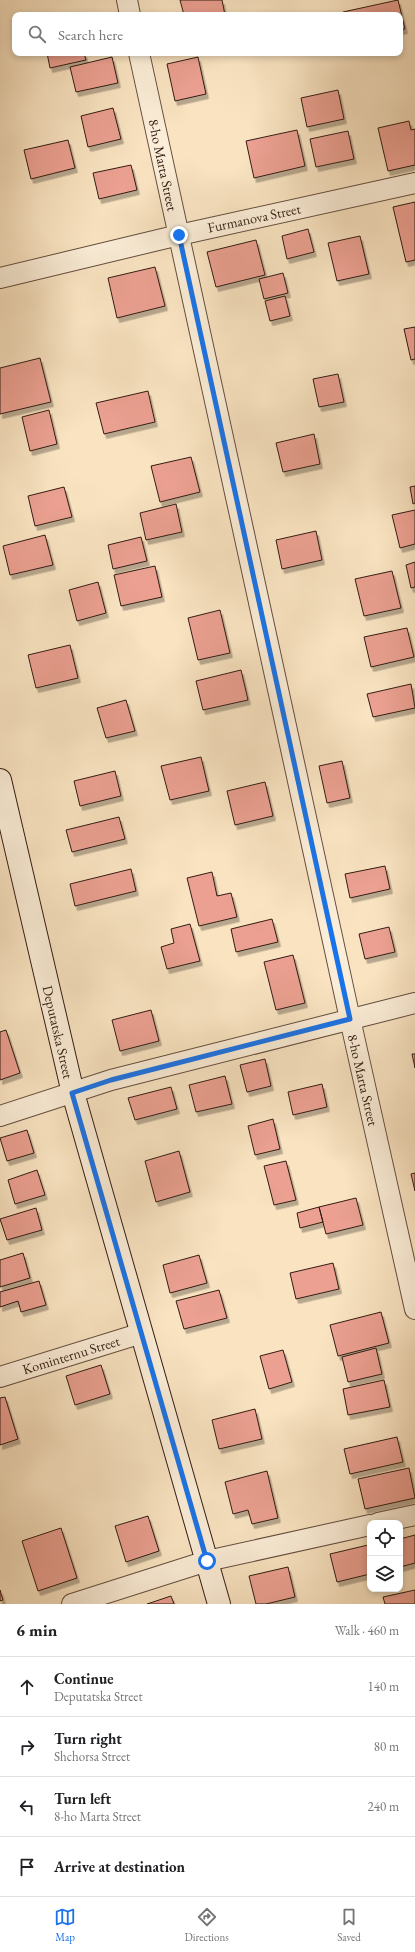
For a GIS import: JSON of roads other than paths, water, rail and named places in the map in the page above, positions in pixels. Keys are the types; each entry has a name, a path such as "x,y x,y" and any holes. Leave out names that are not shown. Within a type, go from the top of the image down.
{"street":[{"path":"127,0 129,12"},
{"name":"8-ho Marta Street","path":"140,56 350,1019 415,1309"},
{"name":"Furmanova Street","path":"0,278 179,235 415,183"},
{"name":"Deputatska Street","path":"0,780 72,1093 219,1604"},
{"path":"0,1116 111,1080 350,1019 415,1004"},
{"name":"Kominternu Street","path":"0,1377 142,1333"},
{"path":"392,1520 415,1515"},
{"path":"72,1604 207,1561 367,1526"}]}
